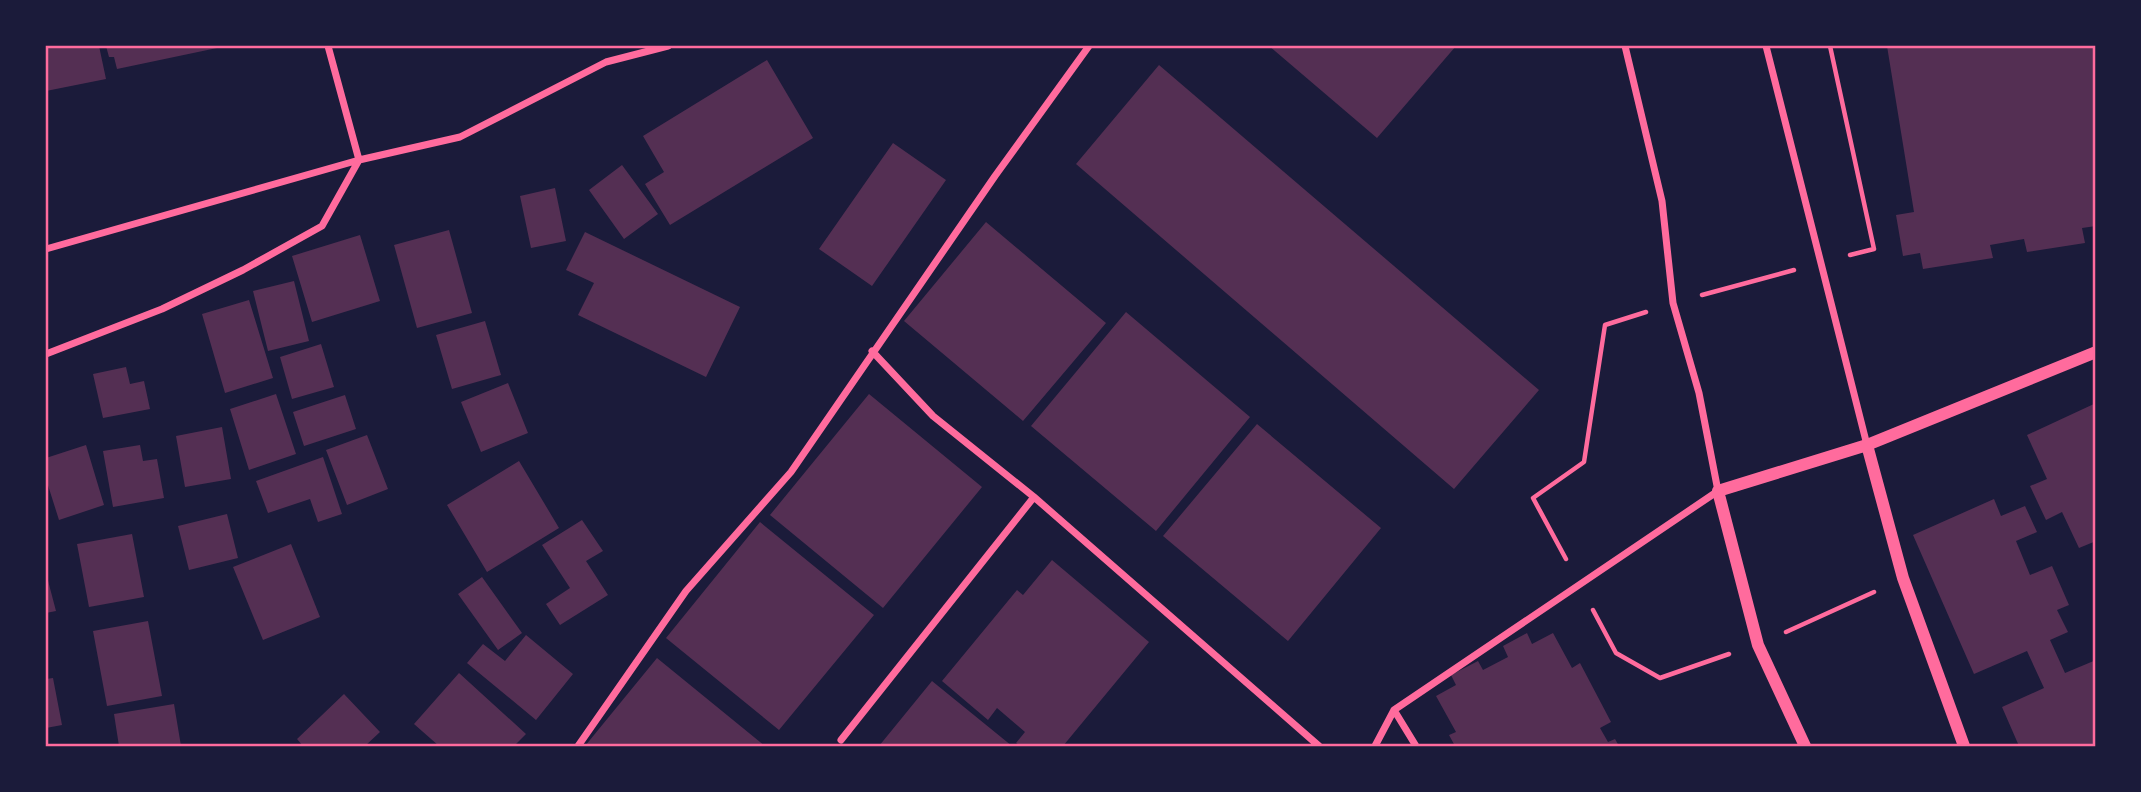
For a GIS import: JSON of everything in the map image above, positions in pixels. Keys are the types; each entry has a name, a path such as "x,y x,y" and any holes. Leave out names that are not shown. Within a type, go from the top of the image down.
{"street":[{"path":"46,354 162,309 243,270 322,226 359,160 328,46"},
{"path":"46,249 359,160 460,137 606,62 668,46"},
{"path":"578,747 686,591 791,472 872,351 1089,46"},
{"path":"1625,46 1662,201 1673,303 1699,393 1718,491 1758,645 1805,747"},
{"path":"1766,46 1903,578 1964,747"},
{"path":"872,351 933,416 1034,497 1319,747"},
{"path":"1375,747 1394,710 1718,491 1867,445 2095,352"},
{"path":"841,740 1034,497"},
{"path":"1394,710 1416,747"}],"building":[{"path":"46,46 99,46 106,79 46,91"},
{"path":"106,46 217,48 117,69 114,57 109,57"},
{"path":"1269,46 1456,46 1377,138"},
{"path":"1887,46 2096,46 2096,226 2082,228 2085,243 2027,252 2024,239 1990,245 1993,258 1923,269 1920,253 1903,256 1896,215 1914,212"},
{"path":"767,60 813,138 670,225 645,184 664,172 643,136"},
{"path":"1159,65 1539,390 1454,489 1076,164"},
{"path":"893,143 946,180 872,286 819,249"},
{"path":"622,165 658,214 624,239 589,190"},
{"path":"555,188 566,241 531,248 520,196"},
{"path":"986,222 1106,323 1023,421 904,321"},
{"path":"449,230 472,313 417,328 394,245"},
{"path":"585,232 740,307 706,377 578,315 594,283 566,270"},
{"path":"360,235 380,301 312,322 292,256"},
{"path":"294,281 309,341 268,351 253,291"},
{"path":"249,300 273,378 225,393 202,314"},
{"path":"1126,312 1250,417 1156,531 1031,426"},
{"path":"485,321 501,375 452,389 436,335"},
{"path":"321,344 334,387 292,399 280,357"},
{"path":"126,367 130,384 144,381 150,409 103,418 93,374"},
{"path":"508,383 528,433 481,452 461,402"},
{"path":"276,394 296,454 249,470 230,409"},
{"path":"869,394 982,487 883,608 770,515"},
{"path":"345,395 356,429 304,446 293,412"},
{"path":"2096,403 2096,541 2079,548 2062,512 2046,520 2030,486 2047,479 2027,435"},
{"path":"1257,424 1381,528 1288,641 1163,536"},
{"path":"222,427 231,479 185,487 176,436"},
{"path":"367,435 388,489 347,505 326,450"},
{"path":"86,445 104,505 59,520 46,479 46,458"},
{"path":"140,445 143,461 157,459 164,498 113,507 103,451"},
{"path":"323,457 342,514 318,522 310,499 268,513 256,481"},
{"path":"519,461 559,528 487,572 447,505"},
{"path":"1994,499 2001,516 2025,506 2037,532 2016,541 2030,575 2052,566 2069,605 2057,610 2068,632 2050,640 2065,673 2096,660 2096,746 2019,746 2002,707 2044,688 2027,651 1974,674 1913,535"},
{"path":"227,514 238,558 189,570 178,526"},
{"path":"582,520 603,551 586,561 608,595 560,625 546,604 570,588 542,545"},
{"path":"760,522 874,615 779,730 666,638"},
{"path":"132,534 144,597 89,607 77,544"},
{"path":"291,544 320,617 263,640 233,567"},
{"path":"1052,560 1149,642 1063,746 1021,746 1016,743 1025,732 997,708 988,720 942,681 1017,590 1023,595"},
{"path":"46,573 56,611 46,613"},
{"path":"482,577 522,633 498,650 458,594"},
{"path":"148,621 162,696 107,706 93,631"},
{"path":"1527,633 1532,644 1553,633 1572,668 1580,663 1611,722 1600,728 1608,742 1615,739 1619,746 1455,746 1449,735 1456,732 1436,696 1456,685 1451,675 1478,661 1483,670 1508,657 1503,646"},
{"path":"526,635 573,674 536,720 467,663 483,644 505,661"},
{"path":"657,658 765,746 585,746"},
{"path":"459,673 526,734 514,746 439,746 414,724"},
{"path":"53,678 62,725 46,728 46,679"},
{"path":"932,681 1012,746 879,746"},
{"path":"344,694 380,732 365,746 303,746 297,739"},
{"path":"174,704 181,746 119,746 114,714"}]}
